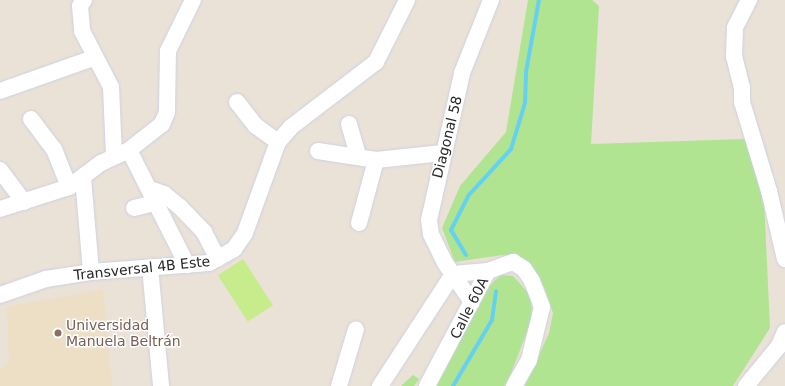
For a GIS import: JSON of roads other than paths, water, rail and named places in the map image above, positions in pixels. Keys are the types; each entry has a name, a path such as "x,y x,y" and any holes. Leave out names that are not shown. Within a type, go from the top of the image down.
{"street":[{"path":"0,209 69,187 122,153 162,124 167,112 168,51 193,0"},
{"name":"Transversal 4B Este","path":"0,295 46,279 91,272 187,265 218,259 234,249 245,233 278,142 291,127 376,62 407,0"},
{"name":"Diagonal 58","path":"472,302 453,274 431,234 429,220 462,73 491,0"},
{"path":"749,0 735,28 734,56 742,87 742,102 769,191 785,259"},
{"path":"82,3 82,31 93,58 111,87 122,153 152,196 187,265"},
{"path":"0,91 93,58"},
{"path":"237,102 256,126 278,142"},
{"path":"31,119 54,149 69,187"},
{"path":"349,124 358,155"},
{"path":"318,151 358,155 376,160 443,153"},
{"path":"359,223 376,160"},
{"path":"0,170 24,202"},
{"path":"84,178 91,272"},
{"path":"134,208 152,196 164,194 180,207 204,232 218,259"},
{"name":"Calle 60A","path":"427,386 488,271 503,264 518,264 532,281 542,307 534,346 514,386"},
{"path":"150,267 161,386"},
{"path":"380,386 453,274 488,271"},
{"path":"339,386 356,329"},
{"path":"746,386 779,346 785,332"}],"waterway":[{"path":"466,255 451,230 468,196 511,149 525,103 526,72 539,0"},
{"path":"453,386 492,320 496,291"}],"place":[{"name":"Universidad Manuela Beltrán","path":"58,333"}]}
